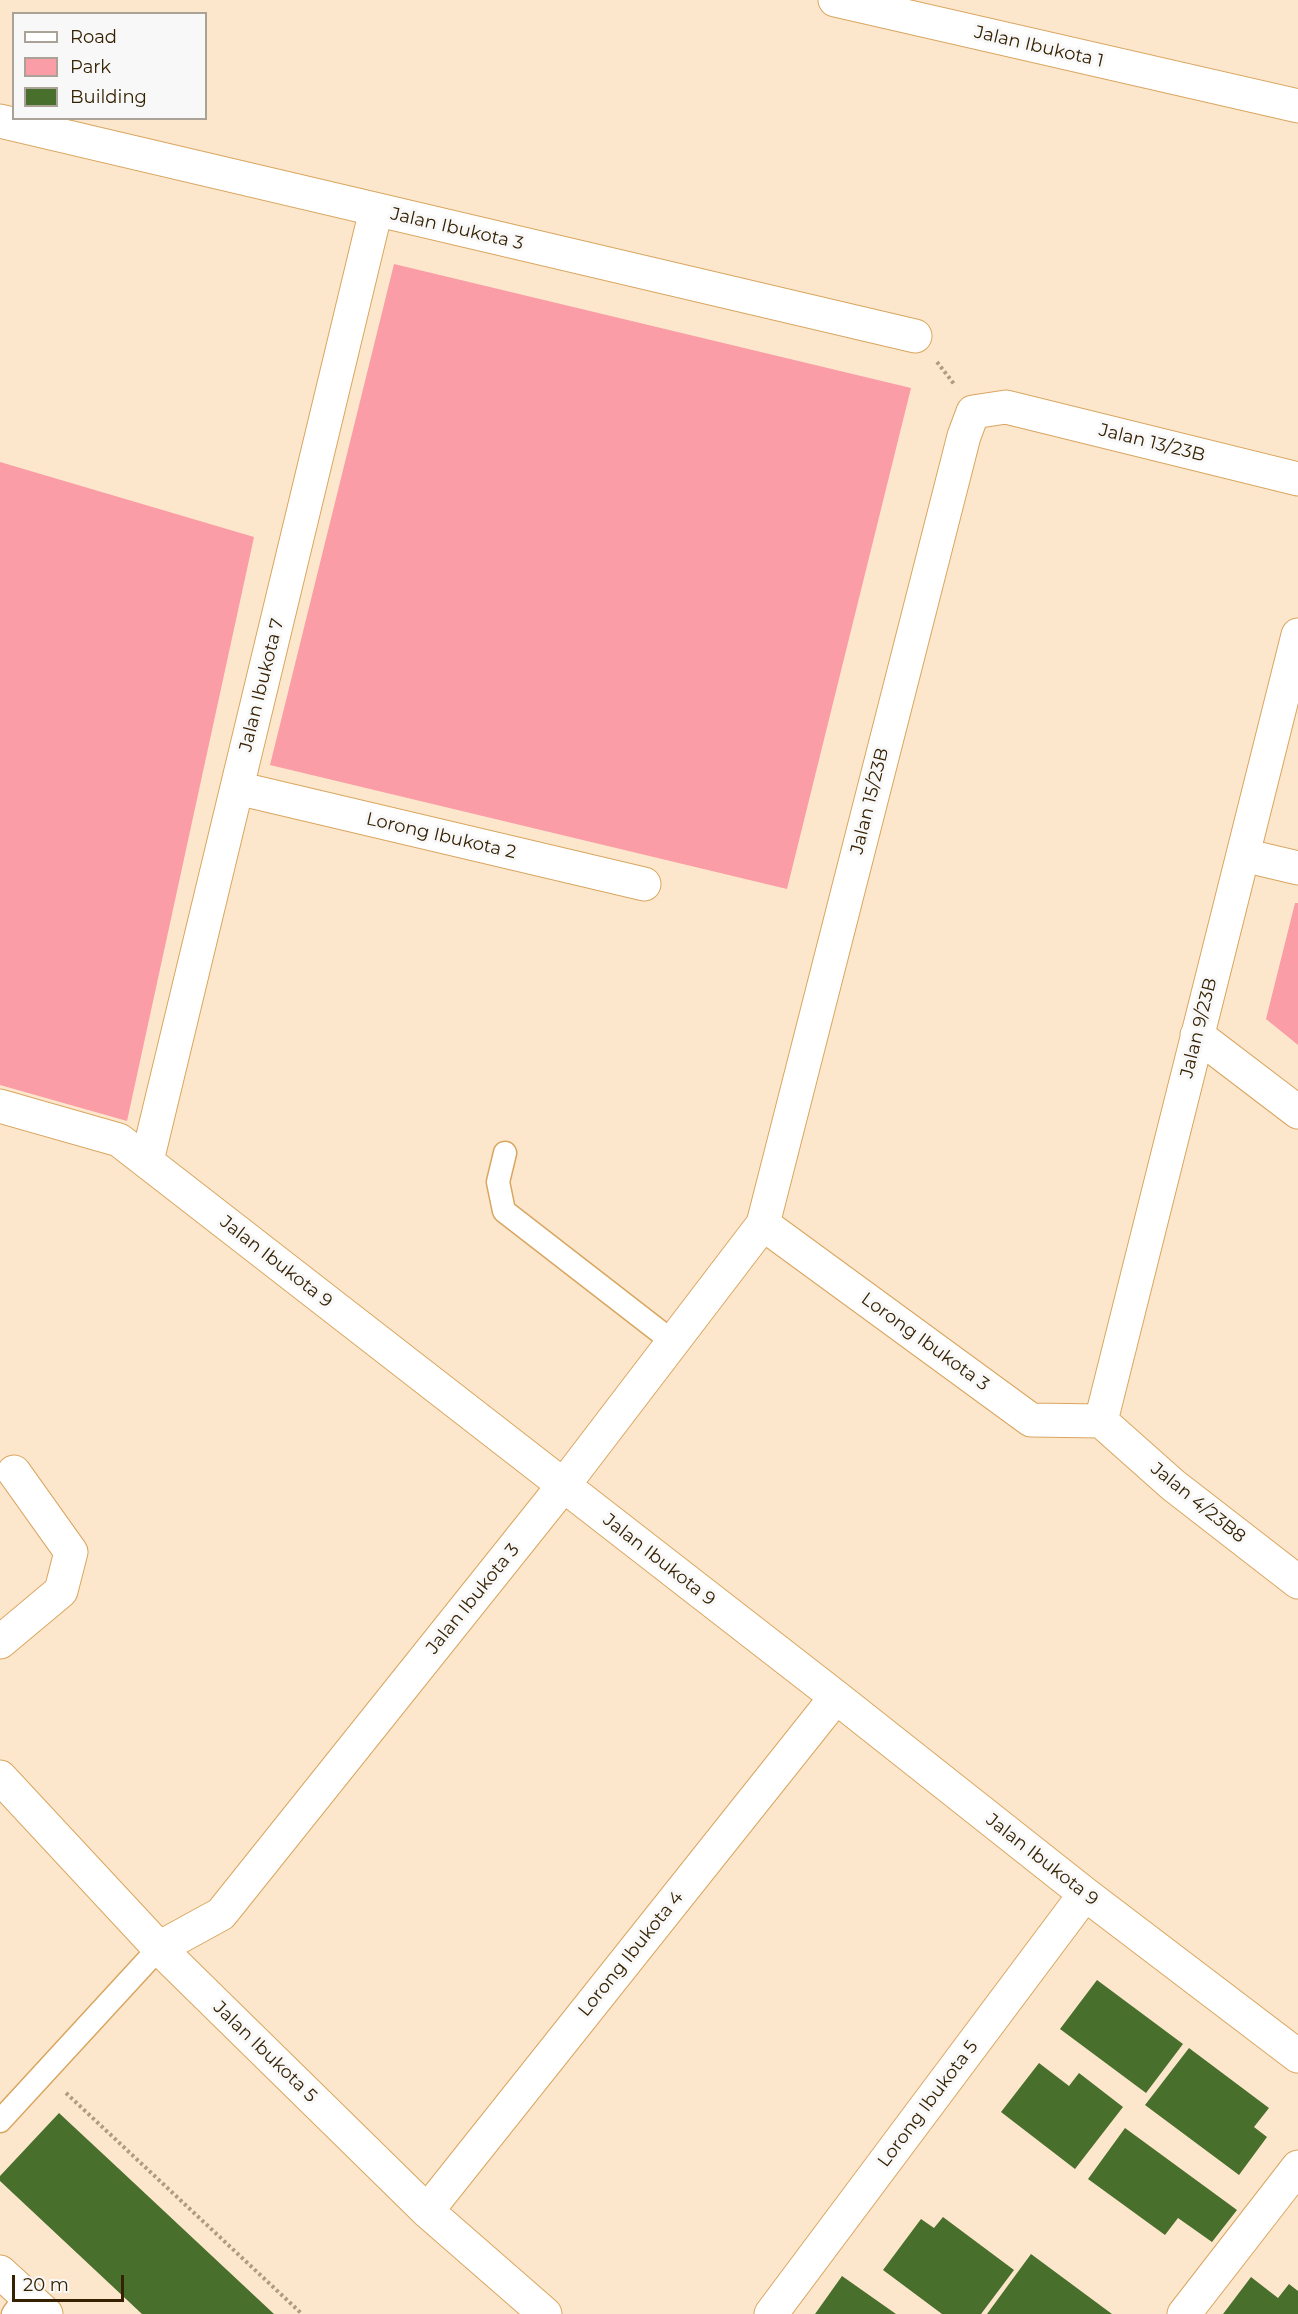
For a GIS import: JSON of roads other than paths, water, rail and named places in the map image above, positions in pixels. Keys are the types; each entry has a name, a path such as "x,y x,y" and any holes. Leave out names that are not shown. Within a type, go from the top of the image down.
{"street":[{"name":"Jalan Ibukota 1","path":"835,0 1298,106"},
{"name":"Jalan Ibukota 3","path":"0,122 915,336"},
{"name":"Jalan Ibukota 7","path":"147,1161 376,210"},
{"name":"Jalan 15/23B","path":"763,1224 964,436 973,412 1006,407"},
{"name":"Jalan 13/23B","path":"1006,407 1298,479"},
{"name":"Jalan 9/23B","path":"1101,1421 1298,635"},
{"name":"Lorong Ibukota 2","path":"237,788 644,884"},
{"path":"1243,855 1298,868"},
{"path":"1197,1035 1298,1112"},
{"name":"Jalan Ibukota 9","path":"0,1106 119,1140 836,1697 1085,1894 1298,2056"},
{"name":"Jalan Ibukota 3","path":"159,1948 221,1914 563,1486 763,1224"},
{"name":"Lorong Ibukota 3","path":"763,1224 1032,1420 1101,1421"},
{"name":"Jalan 4/23B8","path":"1101,1421 1173,1485 1298,1582"},
{"path":"0,1642 61,1591 71,1552 14,1472"},
{"name":"Lorong Ibukota 4","path":"427,2211 836,1697"},
{"name":"Jalan Ibukota 5","path":"0,1777 159,1948 427,2211 545,2314"},
{"name":"Lorong Ibukota 5","path":"771,2314 1085,1894"},
{"path":"1184,2314 1298,2167"},
{"path":"0,2272 28,2308"}],"lane":[{"path":"505,1153 498,1182 504,1211 673,1342"},
{"path":"0,2121 49,2078 159,1948"}]}
